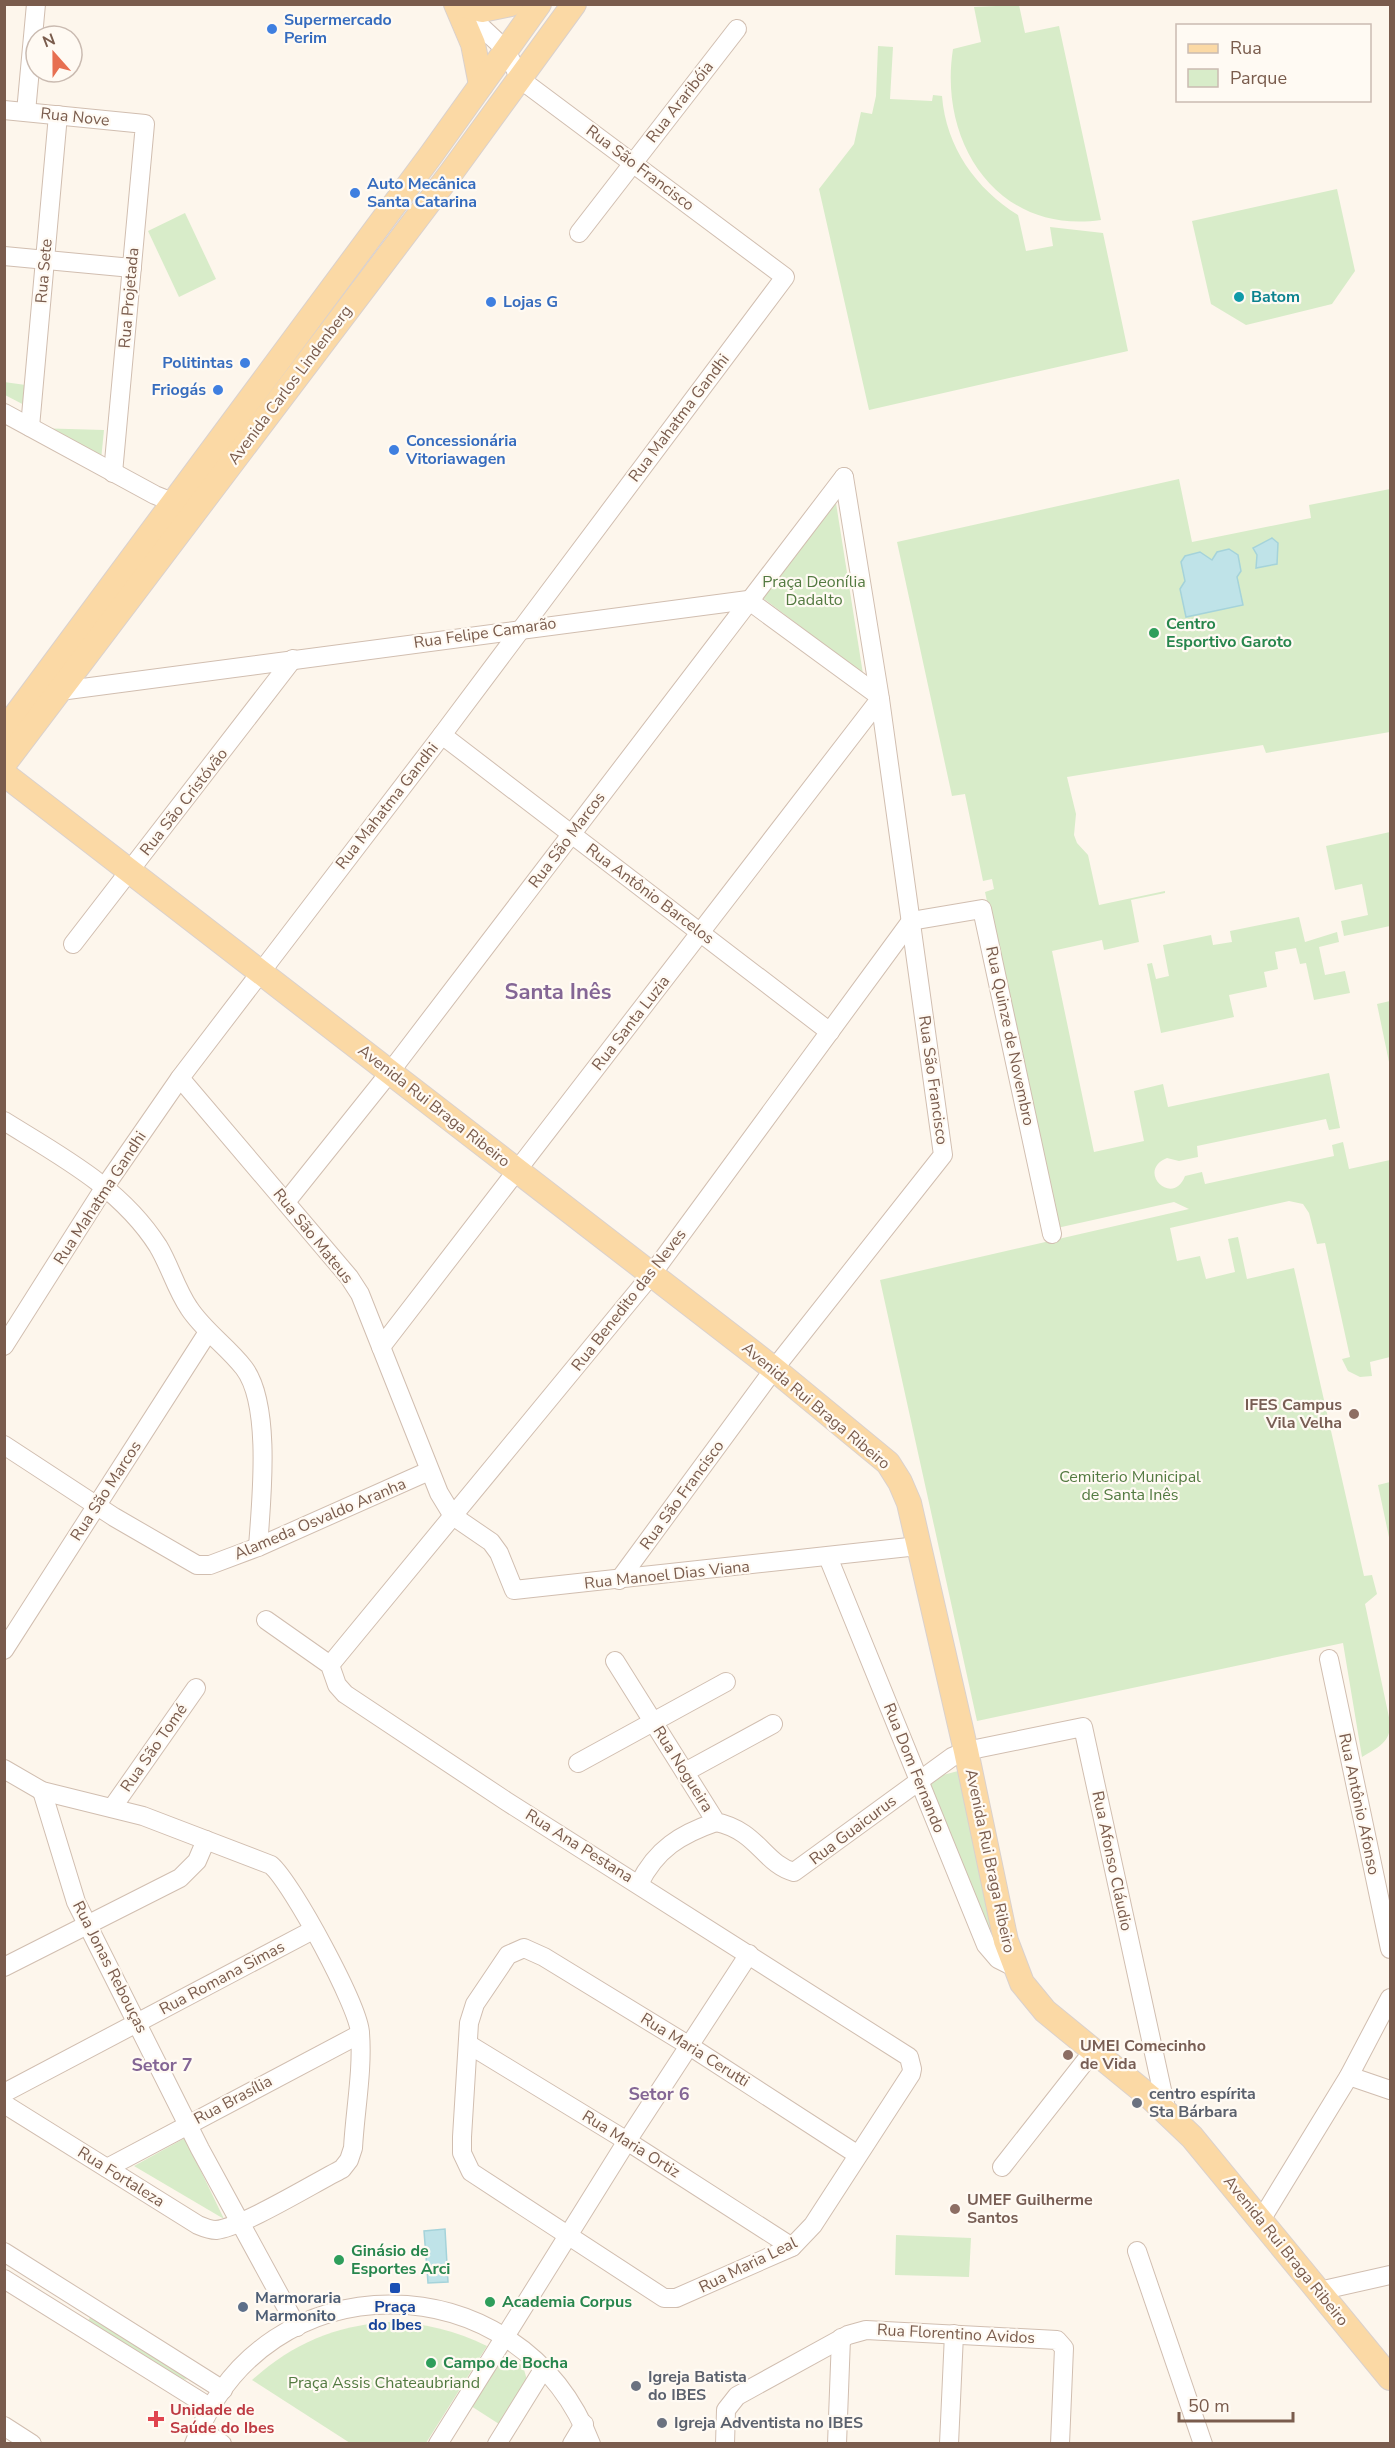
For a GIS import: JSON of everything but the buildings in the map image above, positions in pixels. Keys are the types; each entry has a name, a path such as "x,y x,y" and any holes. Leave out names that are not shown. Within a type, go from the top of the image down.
{"main road":[{"path":"458,4 482,10 511,4"},
{"path":"458,4 473,44 481,85"},
{"name":"Avenida Carlos Lindenberg","path":"4,764 126,600 185,507 539,4"},
{"name":"Avenida Carlos Lindenberg","path":"4,731 185,507 520,79 574,4"},
{"path":"506,50 542,48"},
{"name":"Avenida Rui Braga Ribeiro","path":"4,774 774,1369 888,1463 909,1503 966,1751 1006,1941 1014,1967 1039,2004 1167,2112 1199,2145 1390,2378"}],"street":[{"path":"26,112 36,4"},
{"path":"458,4 506,50"},
{"name":"Rua Araribóia","path":"579,233 737,29"},
{"name":"Rua São Francisco","path":"506,50 520,79 785,277"},
{"name":"Rua Nove","path":"4,110 145,124"},
{"name":"Rua Sete","path":"30,427 58,115"},
{"name":"Rua Projetada","path":"113,473 145,124"},
{"path":"4,256 132,268"},
{"name":"Rua Mahatma Gandhi","path":"4,1346 106,1185 180,1078 442,735 785,277"},
{"path":"4,413 113,473 185,507"},
{"name":"Rua São Francisco","path":"619,1580 774,1369 943,1155 879,697 844,477"},
{"name":"Rua São Marcos","path":"286,1202 390,1072 844,477"},
{"path":"748,600 879,697"},
{"name":"Rua Felipe Camarão","path":"60,691 522,628 748,600"},
{"name":"Rua São Cristóvão","path":"73,944 293,659"},
{"name":"Rua Santa Luzia","path":"381,1347 701,933 879,697"},
{"name":"Rua Antônio Barcelos","path":"442,735 830,1032"},
{"name":"Rua Quinze de Novembro","path":"911,921 982,909 1052,1234"},
{"name":"Rua Benedito das Neves","path":"330,1665 652,1274 911,921"},
{"name":"Rua São Mateus","path":"180,1078 349,1277 360,1294 429,1471 453,1516"},
{"path":"4,1122 106,1185 121,1199 158,1246 187,1305 208,1332 244,1368 255,1395 263,1473 258,1547"},
{"name":"Rua São Marcos","path":"4,1650 208,1332"},
{"path":"4,1445 96,1505"},
{"name":"Alameda Osvaldo Aranha","path":"96,1505 188,1562 210,1565 258,1547 429,1471"},
{"name":"Rua Manoel Dias Viana","path":"453,1516 490,1542 499,1553 514,1590 918,1546"},
{"name":"Rua Dom Fernando","path":"828,1557 986,1945 998,1959 1014,1967"},
{"name":"Rua Ana Pestana","path":"266,1620 330,1665 337,1685 345,1694 506,1801 909,2056"},
{"name":"Rua Antônio Afonso","path":"1329,1659 1388,1924 1390,1949"},
{"name":"Rua Nogueira","path":"615,1661 716,1822 743,1831 784,1870 794,1872 799,1870"},
{"path":"578,1763 726,1682"},
{"name":"Rua São Tomé","path":"112,1808 196,1688"},
{"path":"685,1772 773,1724"},
{"name":"Rua Afonso Cláudio","path":"966,1751 1083,1727 1167,2112"},
{"name":"Rua Guaicurus","path":"799,1870 947,1760 966,1751"},
{"path":"4,1769 42,1791 143,1816 271,1864 280,1873 299,1902 352,2004 360,2034"},
{"name":"Rua Jonas Rebouças","path":"42,1791 76,1902 86,1924 139,2023 188,2124 297,2327"},
{"path":"639,1884 649,1865 674,1840 716,1822"},
{"path":"4,1967 180,1878 196,1861 206,1840"},
{"name":"Rua Romana Simas","path":"4,2093 313,1930"},
{"name":"Rua Maria Leal","path":"529,1950 517,1949 508,1955 475,2004 469,2023 462,2153 471,2172 664,2298 676,2298 700,2290 792,2247 813,2225 911,2074 909,2056"},
{"name":"Rua Maria Cerutti","path":"529,1950 688,2045 858,2155"},
{"path":"438,2444 507,2337 627,2141 749,1954"},
{"path":"1262,2220 1349,2076 1390,1999"},
{"name":"Rua Brasília","path":"107,2168 360,2034"},
{"name":"Rua Fortaleza","path":"4,2104 209,2230 219,2230 342,2169 349,2160 353,2148 360,2034"},
{"name":"Rua Maria Ortiz","path":"468,2044 627,2141 792,2247"},
{"path":"1002,2167 1094,2050"},
{"path":"1349,2076 1390,2090"},
{"path":"1137,2251 1203,2444"},
{"path":"4,2252 222,2390"},
{"path":"1319,2290 1390,2275"},
{"path":"4,2279 210,2408"},
{"path":"222,2444 197,2436 210,2408 222,2390 261,2350 297,2327 326,2314 357,2306 400,2303 431,2307 462,2315 507,2337 544,2368 563,2390 584,2424 591,2444"},
{"path":"77,2324 88,2305"},
{"name":"Rua Florentino Avidos","path":"725,2444 726,2410 730,2402 841,2338 866,2330 1051,2339 1062,2343 1064,2354 1060,2444"},
{"path":"949,2444 954,2334"},
{"path":"837,2444 841,2338"},
{"path":"497,2444 544,2368"},
{"path":"572,2444 584,2424"},
{"path":"4,2426 32,2444"}],"green space":[{"path":"1019,5 1025,33 1059,26 1101,220 1064,221 1032,213 1005,197 983,175 966,148 955,117 951,84 953,49 981,42 974,7"},
{"path":"878,46 893,47 890,99 932,101 933,95 942,96 945,115 957,149 966,165 989,193 1018,215 1026,251 1053,246 1050,227 1103,233 1128,351 869,410 819,189 854,144 861,112 872,114 876,96"},
{"path":"1337,189 1355,271 1332,304 1246,325 1211,304 1192,221"},
{"path":"185,213 216,279 179,297 148,231"},
{"path":"4,382 33,386 30,408 5,395"},
{"path":"34,428 104,430 101,460"},
{"name":"Cemiterio Municipal de Santa Inês","path":"1179,479 1192,542 1311,518 1309,505 1390,489 1390,732 1266,753 1263,745 1067,777 1076,814 1074,835 1077,843 1088,855 1099,905 1165,891 1165,893 1131,900 1139,942 1104,950 1102,940 1052,951 1094,1152 1144,1141 1134,1091 1163,1084 1168,1107 1329,1073 1340,1128 1329,1130 1326,1119 1197,1146 1198,1157 1179,1161 1167,1158 1158,1164 1155,1178 1166,1188 1173,1189 1185,1176 1202,1172 1205,1184 1334,1156 1332,1145 1343,1142 1349,1169 1390,1160 1390,1357 1370,1362 1372,1376 1360,1377 1348,1371 1342,1359 1350,1357 1325,1243 1317,1244 1309,1213 1303,1204 1289,1201 1170,1228 1177,1261 1200,1256 1206,1279 1235,1272 1228,1239 1238,1237 1247,1279 1294,1268 1364,1576 1372,1575 1377,1594 1365,1604 1390,1729 1383,1743 1362,1757 1343,1643 977,1721 880,1280 1189,1209 1174,1202 1057,1228 985,892 994,889 992,879 983,881 965,794 952,796 897,542"},
{"name":"Praça Deonília Dadalto","path":"836,503 863,674 763,598"},
{"path":"1390,832 1390,926 1344,936 1341,921 1368,915 1362,884 1335,890 1326,846"},
{"path":"1299,917 1305,942 1337,932 1339,942 1319,947 1325,975 1345,971 1350,993 1314,1000 1306,963 1300,964 1296,948 1275,952 1278,969 1264,972 1267,987 1229,995 1234,1017 1161,1033 1147,964 1152,963 1156,979 1169,976 1163,945 1211,935 1213,945 1232,942 1230,931"},
{"path":"1390,1001 1390,1062 1389,1062 1377,1004"},
{"path":"1390,1482 1390,1542 1378,1485"},
{"path":"958,1771 997,1937 987,1939 926,1788 943,1775"},
{"path":"185,2138 224,2219 134,2166"},
{"path":"896,2235 971,2238 969,2277 895,2275"},
{"path":"92,2315 178,2369 187,2380 173,2376 87,2322"},
{"name":"Praça Assis Chateaubriand","path":"388,2322 439,2328 487,2346 426,2443 350,2443 252,2380 283,2356 315,2339 350,2328"},
{"path":"504,2354 523,2366 527,2380 499,2424 471,2406"}],"water":[{"path":"1272,538 1278,543 1277,564 1256,568 1257,555 1253,548"},
{"path":"1229,549 1238,555 1241,571 1237,577 1243,605 1186,617 1180,589 1185,581 1181,562 1185,556 1200,552 1212,560 1217,552"},
{"path":"445,2229 448,2282 428,2283 424,2231"}],"place":[{"name":"Supermercado Perim","path":"272,29"},
{"name":"Auto Mecânica Santa Catarina","path":"355,193"},
{"name":"Batom","path":"1239,297"},
{"name":"Lojas G","path":"491,302"},
{"name":"Politintas","path":"245,363"},
{"name":"Friogás","path":"218,390"},
{"name":"Concessionária Vitoriawagen","path":"394,450"},
{"name":"Centro Esportivo Garoto","path":"1154,633"},
{"name":"IFES Campus Vila Velha","path":"1354,1414"},
{"name":"UMEI Comecinho de Vida","path":"1068,2055"},
{"name":"centro espírita Sta Bárbara","path":"1137,2103"},
{"name":"UMEF Guilherme Santos","path":"955,2209"},
{"name":"Ginásio de Esportes Arci","path":"339,2260"},
{"name":"Praça do Ibes","path":"395,2288"},
{"name":"Academia Corpus","path":"490,2302"},
{"name":"Marmoraria Marmonito","path":"243,2307"},
{"name":"Campo de Bocha","path":"431,2363"},
{"name":"Igreja Batista do IBES","path":"636,2386"},
{"name":"Unidade de Saúde do Ibes","path":"156,2419"},
{"name":"Igreja Adventista no IBES","path":"662,2423"}],"district":[{"name":"Santa Inês","path":"558,992"},
{"name":"Setor 7","path":"162,2065"},
{"name":"Setor 6","path":"659,2094"}]}
